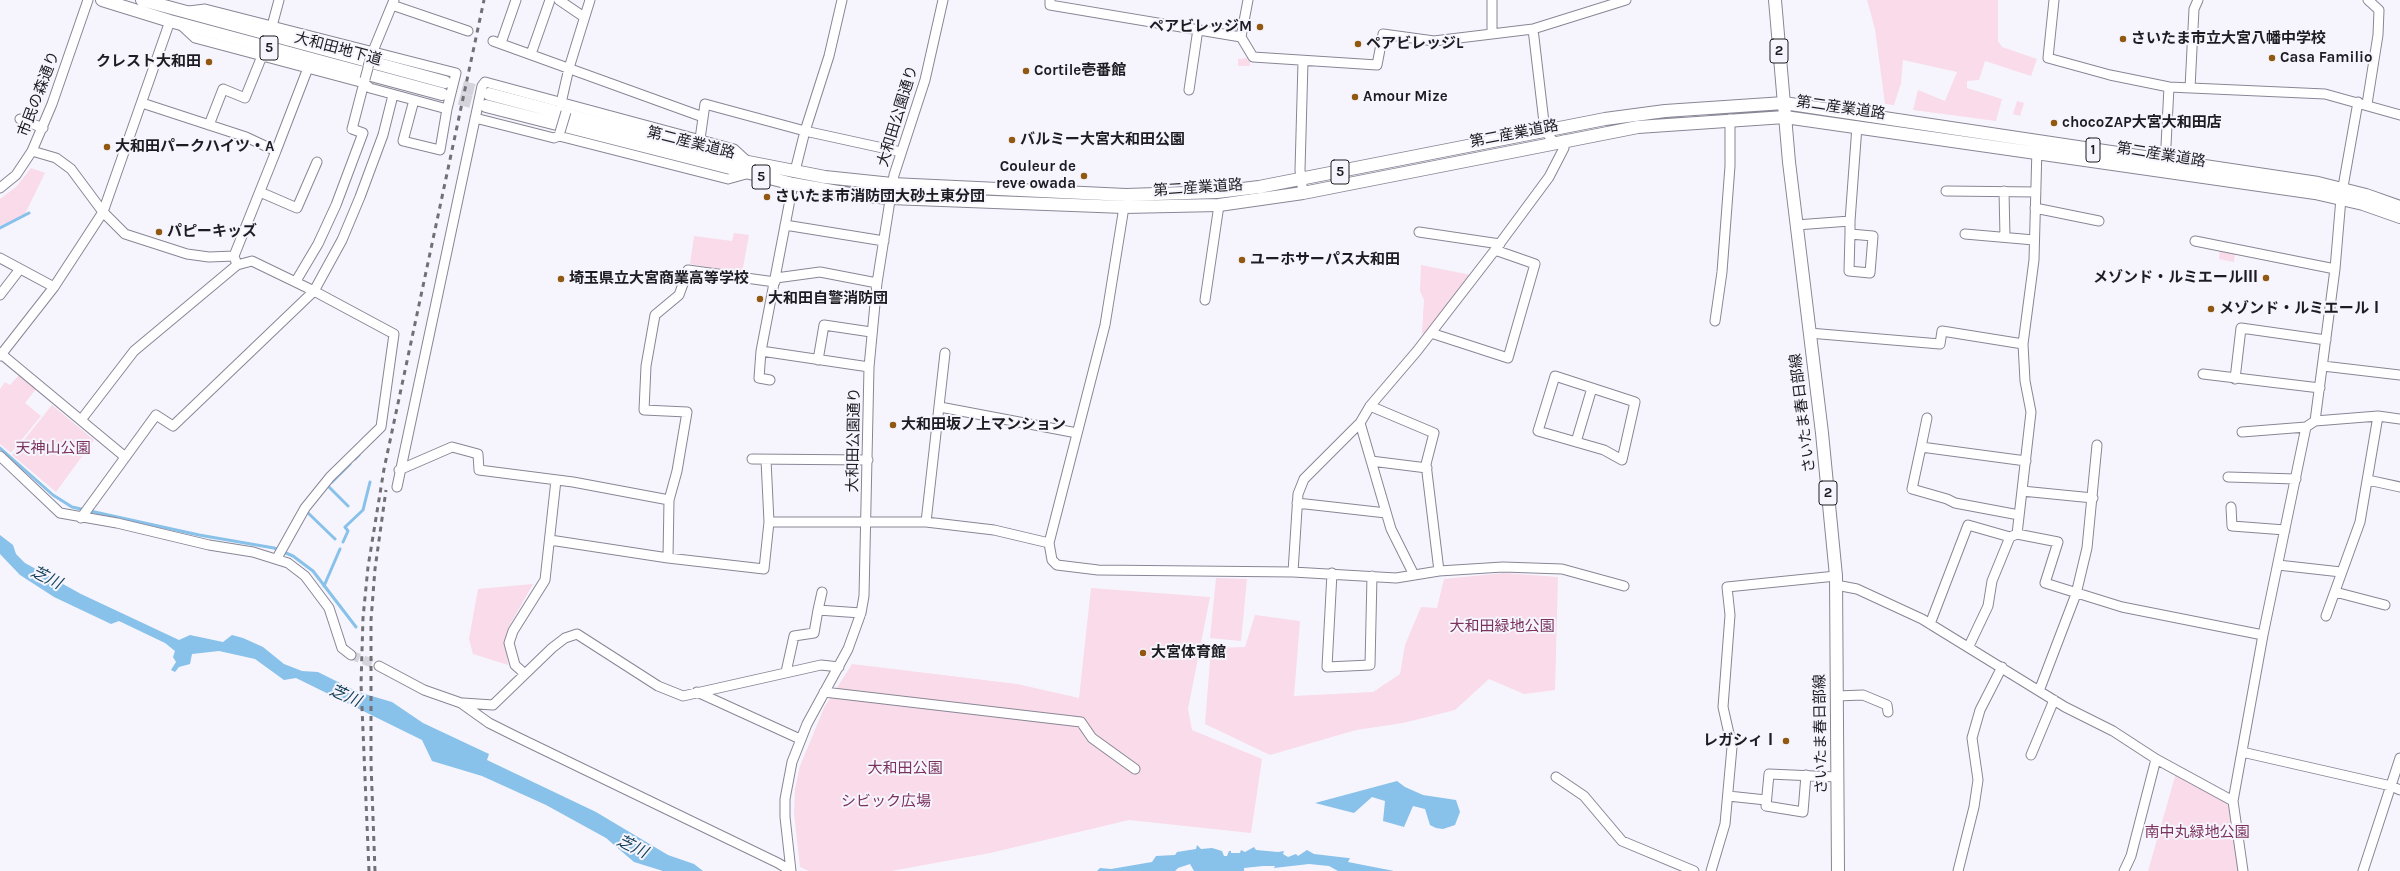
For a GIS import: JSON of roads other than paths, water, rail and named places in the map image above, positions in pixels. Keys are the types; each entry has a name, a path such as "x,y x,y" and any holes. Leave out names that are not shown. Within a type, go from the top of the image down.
{"main road":[{"name":"5","path":"102,0 175,22"},
{"name":"5","path":"142,0 184,12"},
{"name":"さいたま春日部線","path":"1775,0 1796,225 1822,433 1836,581 1837,777 1841,870"},
{"name":"大和田地下道","path":"175,22 443,88 184,12"},
{"name":"5","path":"489,94 636,139"},
{"name":"第二産業道路","path":"747,168 795,172 857,182 1053,193 1147,195 1217,192 1300,180 1545,131 1665,111 1784,103 2037,147 2341,193 2400,206"},
{"name":"5","path":"486,106 636,139"},
{"name":"第二産業道路","path":"636,139 747,168 793,184 855,195 890,198 1124,207 1219,205 1303,193 1638,126 1730,119 1785,117 2037,147"},
{"name":"第二産業道路","path":"2341,193 2400,218"}],"street":[{"name":"市民の森通り","path":"0,188 16,174 32,151 43,128 88,0"},
{"path":"272,26 279,0"},
{"path":"516,0 497,42 703,117"},
{"path":"531,54 550,0"},
{"path":"559,0 584,17"},
{"path":"475,118 554,138 560,134 565,107 569,68 590,0"},
{"path":"795,172 805,131 829,56 842,0"},
{"name":"大和田公園通り","path":"791,871 786,834 785,799 792,762 800,739 824,692 839,667 861,613 866,578 869,367 871,332 877,283 892,184 925,80 943,0"},
{"path":"1050,0 1050,5 1085,5 1198,30 1241,37"},
{"path":"1248,0 1241,37 1253,57 1303,62 1377,65 1383,34 1434,41 1533,29 1626,0"},
{"path":"1492,0 1492,34"},
{"path":"2054,0 2048,58 2110,75 2169,87 2309,92 2363,103 2400,115"},
{"path":"2190,88 2194,9 2198,0"},
{"path":"2315,421 2335,269 2341,193 2378,35 2379,10 2368,0"},
{"path":"296,281 318,244 336,205 363,133 352,129 372,54 393,3 468,31"},
{"path":"184,12 205,8 372,54 456,73 447,109 440,150 403,141 414,100"},
{"path":"124,456 0,354 54,287 103,212 142,103 175,22 195,38 308,68 365,81 370,88 447,109"},
{"path":"1294,572 1297,503 1298,494 1304,479 1360,423 1370,406 1431,333 1549,176 1564,148 1559,141 1545,131 1533,29"},
{"path":"1189,90 1198,30"},
{"path":"209,125 223,89 245,98 262,56"},
{"path":"1303,62 1300,180 1303,193"},
{"path":"81,420 134,351 235,260 308,68"},
{"path":"397,487 399,470 475,118 482,86 485,82 565,107 700,139 734,149 747,168 728,179 560,134"},
{"path":"2165,166 2169,87"},
{"path":"81,518 124,456 156,415 173,426 314,291 342,240 360,197 383,135 393,95"},
{"path":"142,103 209,125 276,151"},
{"path":"700,139 705,104 805,131 901,152"},
{"path":"20,119 43,128"},
{"path":"1715,321 1722,272 1730,166 1730,119"},
{"path":"1850,234 1873,236 1870,273 1849,271 1850,221 1857,126"},
{"path":"1969,646 1988,606 1992,581 2013,535 2019,515 2031,412 2025,381 2023,344 2034,260 2037,147"},
{"path":"32,151 56,158 71,169 103,212 125,234 159,247 187,254 252,261 296,281 394,334 381,427 330,477 305,508 277,558"},
{"path":"260,192 296,208 317,162"},
{"path":"770,380 758,378 761,351 793,184"},
{"path":"1946,191 2036,192"},
{"path":"2004,192 2004,237"},
{"path":"1205,300 1219,205"},
{"path":"1124,207 1105,325 1049,543 1052,560 1057,565 1098,570 1332,573 1396,578 1439,571 1503,567 1562,569 1624,586"},
{"path":"2036,208 2099,221"},
{"path":"1796,225 1850,221"},
{"path":"785,225 884,241"},
{"path":"1419,232 1497,247 1535,264 1508,358 1431,333"},
{"path":"1966,234 2034,240"},
{"path":"2195,241 2335,269"},
{"path":"0,258 54,287"},
{"path":"0,295 20,269"},
{"path":"668,558 669,500 687,412 644,410 646,366 655,315 679,295 688,270 775,280 820,272 877,283"},
{"path":"818,360 824,325 871,332"},
{"path":"2235,379 2241,328 2326,340"},
{"path":"1810,333 1940,344 1942,330 2023,344"},
{"path":"761,351 869,367"},
{"path":"926,522 945,353"},
{"path":"2323,366 2400,375"},
{"path":"2202,374 2320,388"},
{"path":"1555,376 1592,388 1635,402 1622,460 1604,450 1538,431 1555,376"},
{"path":"1576,442 1592,388"},
{"path":"1370,406 1434,433 1427,468 1439,571"},
{"path":"940,407 1077,433"},
{"path":"2326,616 2360,522 2378,416"},
{"path":"2242,432 2306,427 2315,421 2378,416 2400,419"},
{"path":"1927,418 1912,489 1947,499 1955,503 2019,515"},
{"path":"1360,423 1391,529 1414,575"},
{"path":"2244,871 2233,801 2263,635 2306,427"},
{"path":"2039,691 2076,594 2087,548 2097,445"},
{"path":"399,470 452,447 478,454 479,470 556,480 669,500"},
{"path":"1921,447 2026,461"},
{"path":"0,456 60,513 81,518 117,523 209,545 253,552 277,558 306,576 329,608 342,648 351,656"},
{"path":"752,459 868,460"},
{"path":"550,540 668,558 764,569 769,522 766,460"},
{"path":"1371,461 1427,468"},
{"path":"2228,477 2296,479"},
{"path":"525,674 515,666 510,643 513,631 545,580 556,480"},
{"path":"2368,480 2400,487"},
{"path":"2022,491 2093,498"},
{"path":"1297,503 1386,513"},
{"path":"2231,507 2232,526 2285,530"},
{"path":"769,522 926,522 994,530 1049,543"},
{"path":"1930,624 1968,525 2013,535 2058,542 2045,583 2076,594 2166,617 2263,635"},
{"path":"2278,564 2341,572"},
{"path":"1332,573 1327,667 1370,665 1372,576"},
{"path":"1711,871 1725,824 1732,747 1723,707 1730,615 1727,587 1836,581 1857,589 1930,624 1969,646 2054,700 2113,731 2156,759 2233,801"},
{"path":"786,672 794,636 814,633 822,592"},
{"path":"2335,592 2385,605"},
{"path":"818,610 861,613"},
{"path":"489,723 492,705 559,643 577,634 658,686 683,696 821,665 839,667"},
{"path":"379,666 424,690 460,703 489,723 736,844 778,863 791,871"},
{"path":"1958,871 1974,807 1978,780 1972,738 1980,710 2002,667"},
{"path":"697,692 800,739"},
{"path":"824,692 1081,722 1092,738 1135,769"},
{"path":"1837,696 1863,695 1887,705 1888,712"},
{"path":"2031,755 2054,700"},
{"path":"460,703 492,705"},
{"path":"2242,752 2391,786 2400,790"},
{"path":"2363,871 2400,758"},
{"path":"2124,871 2131,856 2156,759"},
{"path":"1806,775 1803,812 1766,806 1769,774 1806,775 1837,777"},
{"path":"1556,777 1584,796 1622,841 1694,871"},
{"path":"1728,796 1766,800"}],"water":[{"name":"芝川","path":"0,535 13,545 16,554 25,563 81,594 179,640 190,635 223,642 232,635 243,638 263,647 284,664 302,671 318,672 358,692 392,702 423,723 489,754 487,760 596,812 668,855 694,864 703,871 663,871 634,862 606,838 546,805 482,776 432,761 422,740 296,678 284,680 255,659 219,651 192,654 190,664 179,667 175,672 171,670 176,662 173,657 175,651 165,643 119,621 111,624 54,597 20,575 0,554"},
{"path":"1397,781 1405,787 1423,795 1456,800 1460,812 1455,825 1443,829 1436,828 1430,825 1425,809 1413,806 1404,827 1383,821 1385,801 1372,797 1354,813 1315,803"},
{"path":"1197,845 1201,849 1212,848 1222,851 1224,856 1227,856 1229,851 1231,851 1231,853 1240,853 1241,850 1245,852 1254,847 1256,850 1278,852 1284,851 1283,854 1288,857 1296,854 1298,856 1307,850 1314,854 1350,858 1348,862 1394,871 1338,871 1329,866 1309,864 1274,868 1275,866 1244,868 1244,871 1194,871 1190,864 1178,868 1175,871 1097,871 1100,868 1111,869 1152,862 1156,856 1175,855 1177,852 1196,849"}],"waterway":[{"path":"0,228 29,213"},
{"path":"0,448 53,495 72,507 199,535 274,548 293,556 313,571 356,627"},
{"path":"355,459 359,455"},
{"path":"332,482 350,464"},
{"path":"343,542 348,531 345,527 363,510 370,482"},
{"path":"327,485 348,506"},
{"path":"305,510 335,539"},
{"path":"324,586 340,549"}],"tunnel":[{"path":"445,82 489,94"},
{"path":"442,94 486,106"},
{"path":"351,655 379,666"}],"railway":[{"path":"369,871 361,684 363,618 368,567 384,469 484,0"},
{"path":"375,871 371,764 371,620 375,569 386,490"}],"place":[{"name":"ペアビレッジM","path":"1260,27"},
{"name":"さいたま市立大宮八幡中学校","path":"2123,39"},
{"name":"ペアビレッジL","path":"1358,44"},
{"name":"Casa Familio","path":"2272,58"},
{"name":"クレスト大和田","path":"209,62"},
{"name":"Cortile壱番館","path":"1026,71"},
{"name":"Amour Mize","path":"1355,97"},
{"name":"chocoZAP大宮大和田店","path":"2054,123"},
{"name":"バルミー大宮大和田公園","path":"1012,140"},
{"name":"大和田パークハイツ・A","path":"107,147"},
{"name":"Couleur de reve owada","path":"1084,176"},
{"name":"さいたま市消防団大砂土東分団","path":"767,197"},
{"name":"パピーキッズ","path":"159,232"},
{"name":"ユーホサーパス大和田","path":"1242,260"},
{"name":"メゾンド・ルミエールⅢ","path":"2266,278"},
{"name":"埼玉県立大宮商業高等学校","path":"561,279"},
{"name":"大和田自警消防団","path":"760,299"},
{"name":"メゾンド・ルミエールⅠ","path":"2211,309"},
{"name":"大和田坂ノ上マンション","path":"893,425"},
{"name":"大宮体育館","path":"1143,653"},
{"name":"レガシィⅠ","path":"1786,741"}],"park label":[{"name":"天神山公園","path":"53,449"},
{"name":"大和田緑地公園","path":"1502,627"},
{"name":"大和田公園","path":"905,769"},
{"name":"シビック広場","path":"886,802"},
{"name":"南中丸緑地公園","path":"2197,833"}]}
